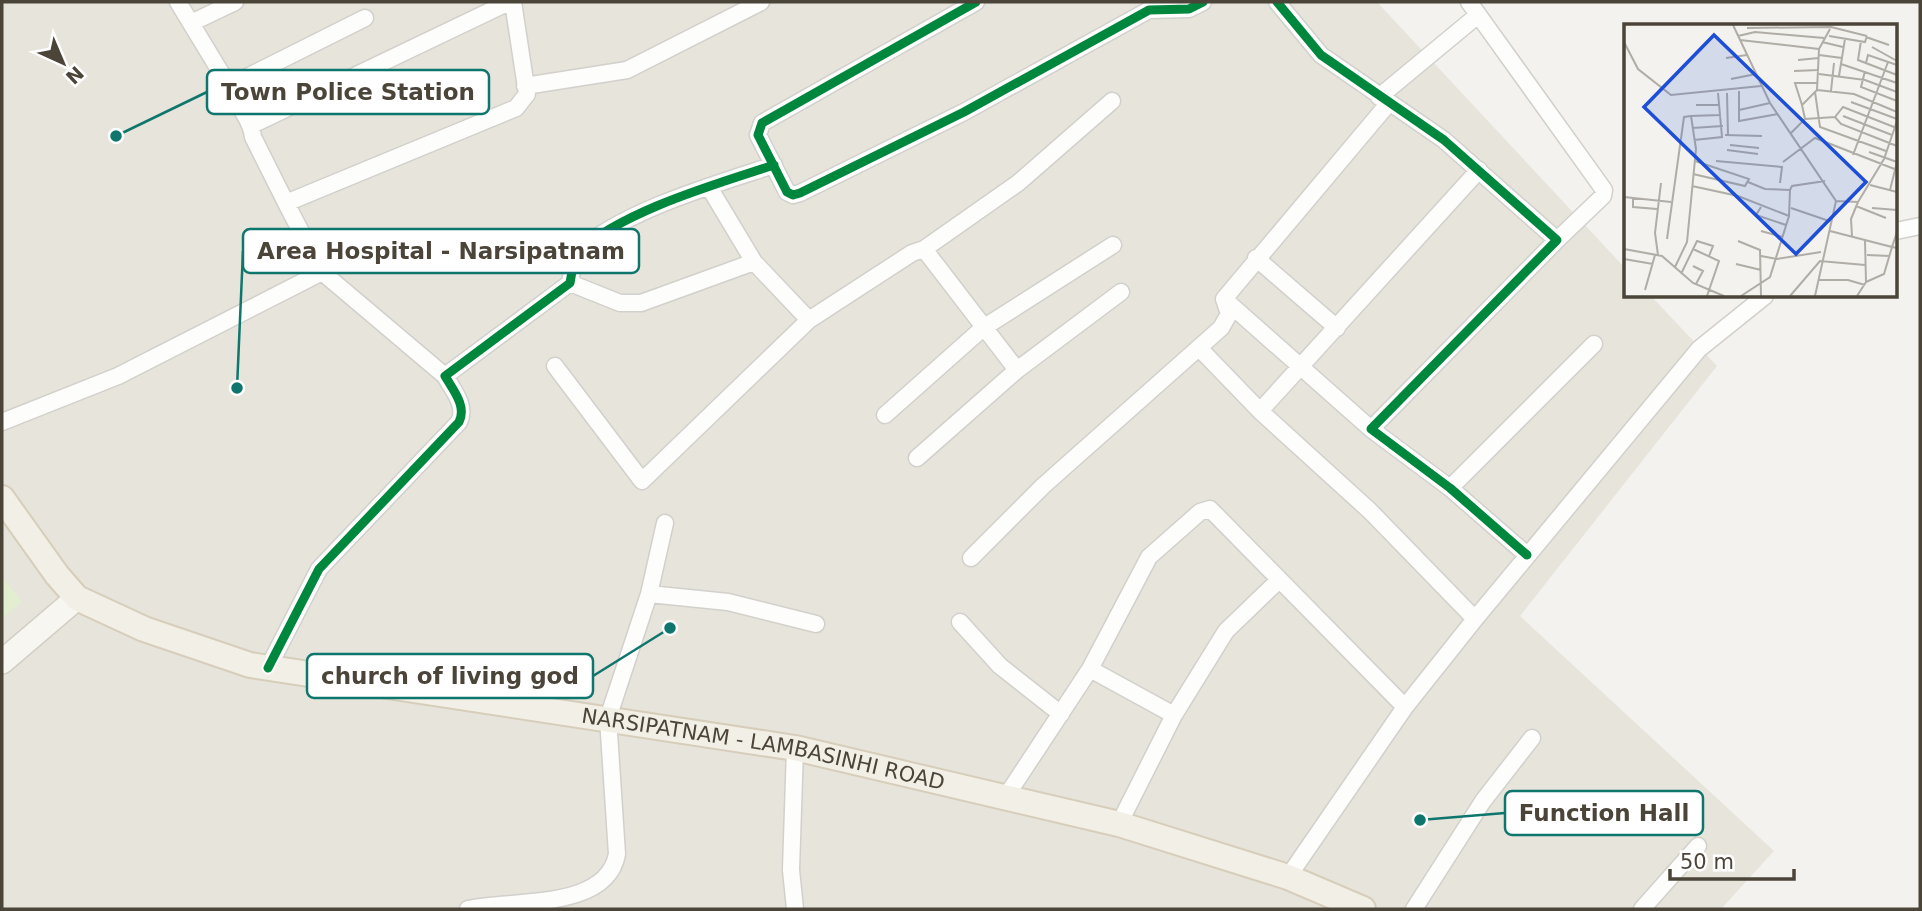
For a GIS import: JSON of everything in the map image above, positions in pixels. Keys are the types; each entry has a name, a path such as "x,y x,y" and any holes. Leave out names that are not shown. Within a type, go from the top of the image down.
{"main road":[{"name":"NARSIPATNAM - LAMBASINHI ROAD","path":"2,498 57,575 77,598 144,629 268,668 795,748 1119,824 1288,877 1363,909"},
{"path":"2,662 77,598"}],"street":[{"path":"178,2 229,86 234,101 252,125 253,137 323,272 445,376 461,405 462,415 459,422 318,569 268,668"},
{"path":"191,23 236,2"},
{"path":"252,125 511,2 527,94 516,108 286,203"},
{"path":"525,86 627,70 761,2"},
{"path":"976,2 762,123 758,135 787,192 793,195 800,193 964,112 1149,10 1189,9 1203,2"},
{"path":"1277,2 1321,55 1383,101 1444,140 1557,240"},
{"path":"971,558 1043,486 1200,349 1228,318 1224,299 1256,258 1303,207 1383,101 1474,8 1604,190 1603,196 1371,429"},
{"path":"229,86 365,18"},
{"path":"555,366 642,481 809,320 912,253 924,249 1018,183 1112,102"},
{"path":"445,376 570,283 575,254 608,228 709,187 774,165"},
{"path":"1260,411 1479,170"},
{"path":"709,187 754,262 809,320"},
{"path":"1898,231 1920,226"},
{"path":"885,415 983,328 1113,245"},
{"path":"924,249 1017,370"},
{"path":"1256,258 1337,328"},
{"path":"570,283 620,303 641,303 754,262"},
{"path":"2,422 118,376 323,272"},
{"path":"917,458 1017,370 1121,292"},
{"path":"1288,877 1405,707 1527,555 1699,349 1763,298"},
{"path":"1224,299 1371,429 1450,488 1527,555"},
{"path":"1450,488 1594,344"},
{"path":"1200,349 1260,411 1370,512 1475,619"},
{"path":"1005,798 1090,669 1149,557 1200,512 1210,509 1217,513 1279,580 1405,707"},
{"path":"468,909 493,904 568,898 604,879 614,869 617,854 608,718 649,594 665,523"},
{"path":"1119,824 1174,715 1226,631 1279,580"},
{"path":"649,594 728,602 816,624"},
{"path":"960,622 1000,666 1061,715"},
{"path":"1090,669 1174,715"},
{"path":"1414,909 1483,802 1532,738"},
{"path":"795,748 791,870 795,909"},
{"path":"1642,909 1698,846"}],"shaded area":[{"path":"2,2 1377,2 1624,267 1624,298 1653,298 1717,366 1520,616 1774,851 1721,909 2,909"}],"green space":[{"path":"2,577 22,602 2,618"}],"cycle path":[{"path":"976,2 762,123 758,135 787,192 793,195 800,193 964,112 1149,10 1189,9 1203,2"},
{"path":"1277,2 1321,55 1444,140 1557,240 1371,429 1450,488 1527,555"},
{"path":"268,668 319,569 459,422 460,404 445,376 570,283 575,254 595,239 617,225 669,201 774,165"}],"place":[{"name":"Town Police Station","path":"116,136"},
{"name":"Area Hospital - Narsipatnam","path":"237,388"},
{"name":"church of living god","path":"670,628"},
{"name":"Function Hall","path":"1420,820"}]}
